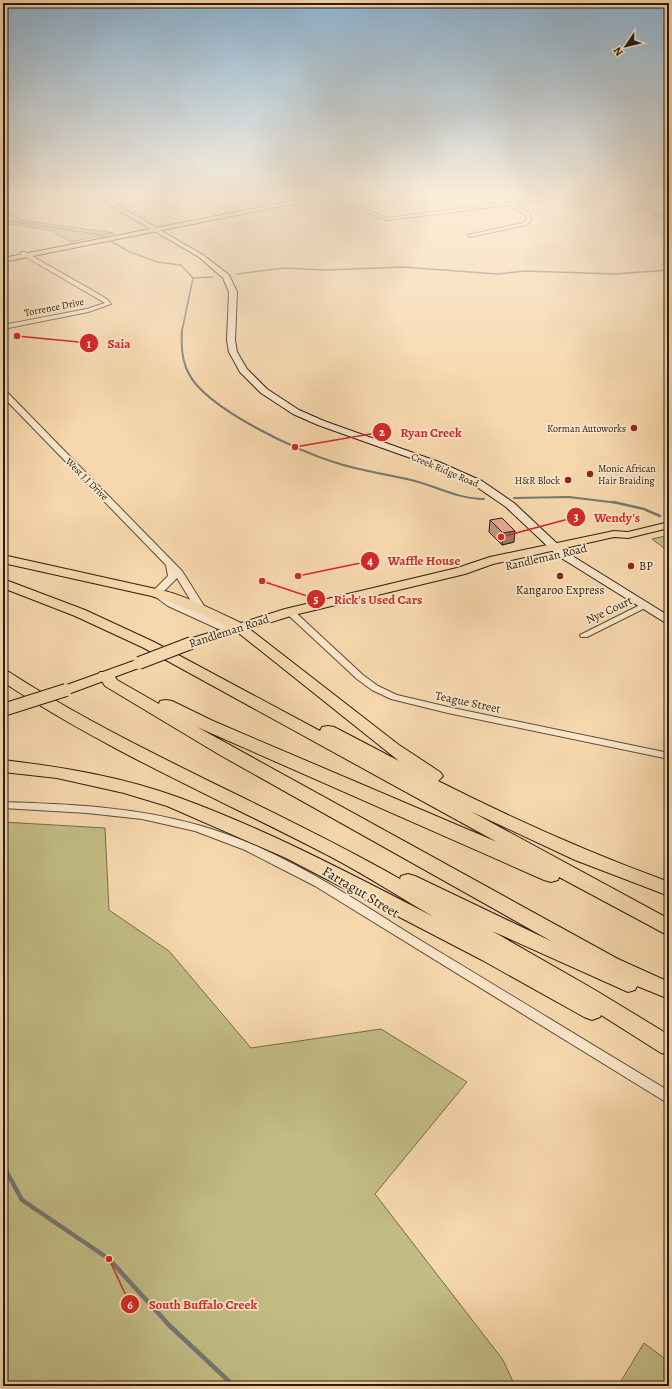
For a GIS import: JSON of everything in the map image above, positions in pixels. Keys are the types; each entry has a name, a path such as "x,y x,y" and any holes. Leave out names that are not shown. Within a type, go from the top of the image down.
{"highway":[{"path":"3,559 156,593"},
{"path":"3,583 54,602 111,626 182,663 669,928"},
{"path":"234,629 393,749 513,825"},
{"path":"182,663 214,672 513,825 631,875 669,889"},
{"path":"3,675 26,690 118,742 343,855 588,996 669,1046"},
{"path":"106,675 119,679 207,725 481,843 669,933"},
{"path":"106,675 111,683 233,755 611,965 669,991"},
{"path":"3,766 57,772 126,788 173,802 293,852 489,954 669,1053"},
{"path":"343,855 405,879 590,969 669,1000"}],"main road":[{"name":"Creek Ridge Road","path":"208,262 226,277 233,292 230,335 233,352 243,370 264,391 284,404 315,420 436,464 478,483 510,505 559,551 669,622"},
{"name":"Randleman Road","path":"3,710 66,690 191,643 290,612 461,571 500,567 559,551 621,540 628,535 669,524"},
{"path":"156,593 201,609 234,629"}],"street":[{"name":"Torrence Drive","path":"3,326 96,308 108,304 100,297 39,262"},
{"name":"West J J Drive","path":"3,393 182,577 201,609"},
{"path":"170,566 173,571 173,577 156,593 172,604 234,629"},
{"name":"Nye Court","path":"584,635 645,606"},
{"name":"Teague Street","path":"290,612 360,677 374,688 394,697 448,710 669,756"},
{"name":"Farragut Street","path":"3,805 95,809 138,815 174,822 229,839 319,883 669,1098"}],"shaded area":[{"path":"669,535 669,552 652,539"},
{"path":"3,822 105,828 109,910 169,951 251,1048 381,1029 467,1082 375,1194 503,1360 515,1386 3,1386"},
{"path":"644,1343 669,1362 669,1386 618,1386"}],"building":[{"path":"502,518 515,531 503,533 490,520"}],"waterway":[{"path":"157,262 181,265 193,278"},
{"path":"237,274 284,268 326,270 402,267 497,274 526,271 614,274 669,270"},
{"path":"193,278 213,277"},
{"path":"182,331 193,278"},
{"path":"182,331 183,358 189,374 199,387 214,401 256,428 300,449 337,463 411,480 456,495 484,499"},
{"path":"514,498 569,497 617,503"},
{"path":"617,503 644,509 660,516"},
{"path":"3,1165 22,1200 109,1259 169,1325 234,1386"}],"place":[{"name":"Saia","path":"17,336"},
{"name":"Korman Autoworks","path":"634,428"},
{"name":"Ryan Creek","path":"295,447"},
{"name":"Monic African Hair Braiding","path":"590,474"},
{"name":"H&R Block","path":"568,480"},
{"name":"Wendy's","path":"501,537"},
{"name":"BP","path":"631,566"},
{"name":"Waffle House","path":"298,576"},
{"name":"Kangaroo Express","path":"560,576"},
{"name":"Rick's Used Cars","path":"262,581"},
{"name":"South Buffalo Creek","path":"109,1259"}]}
